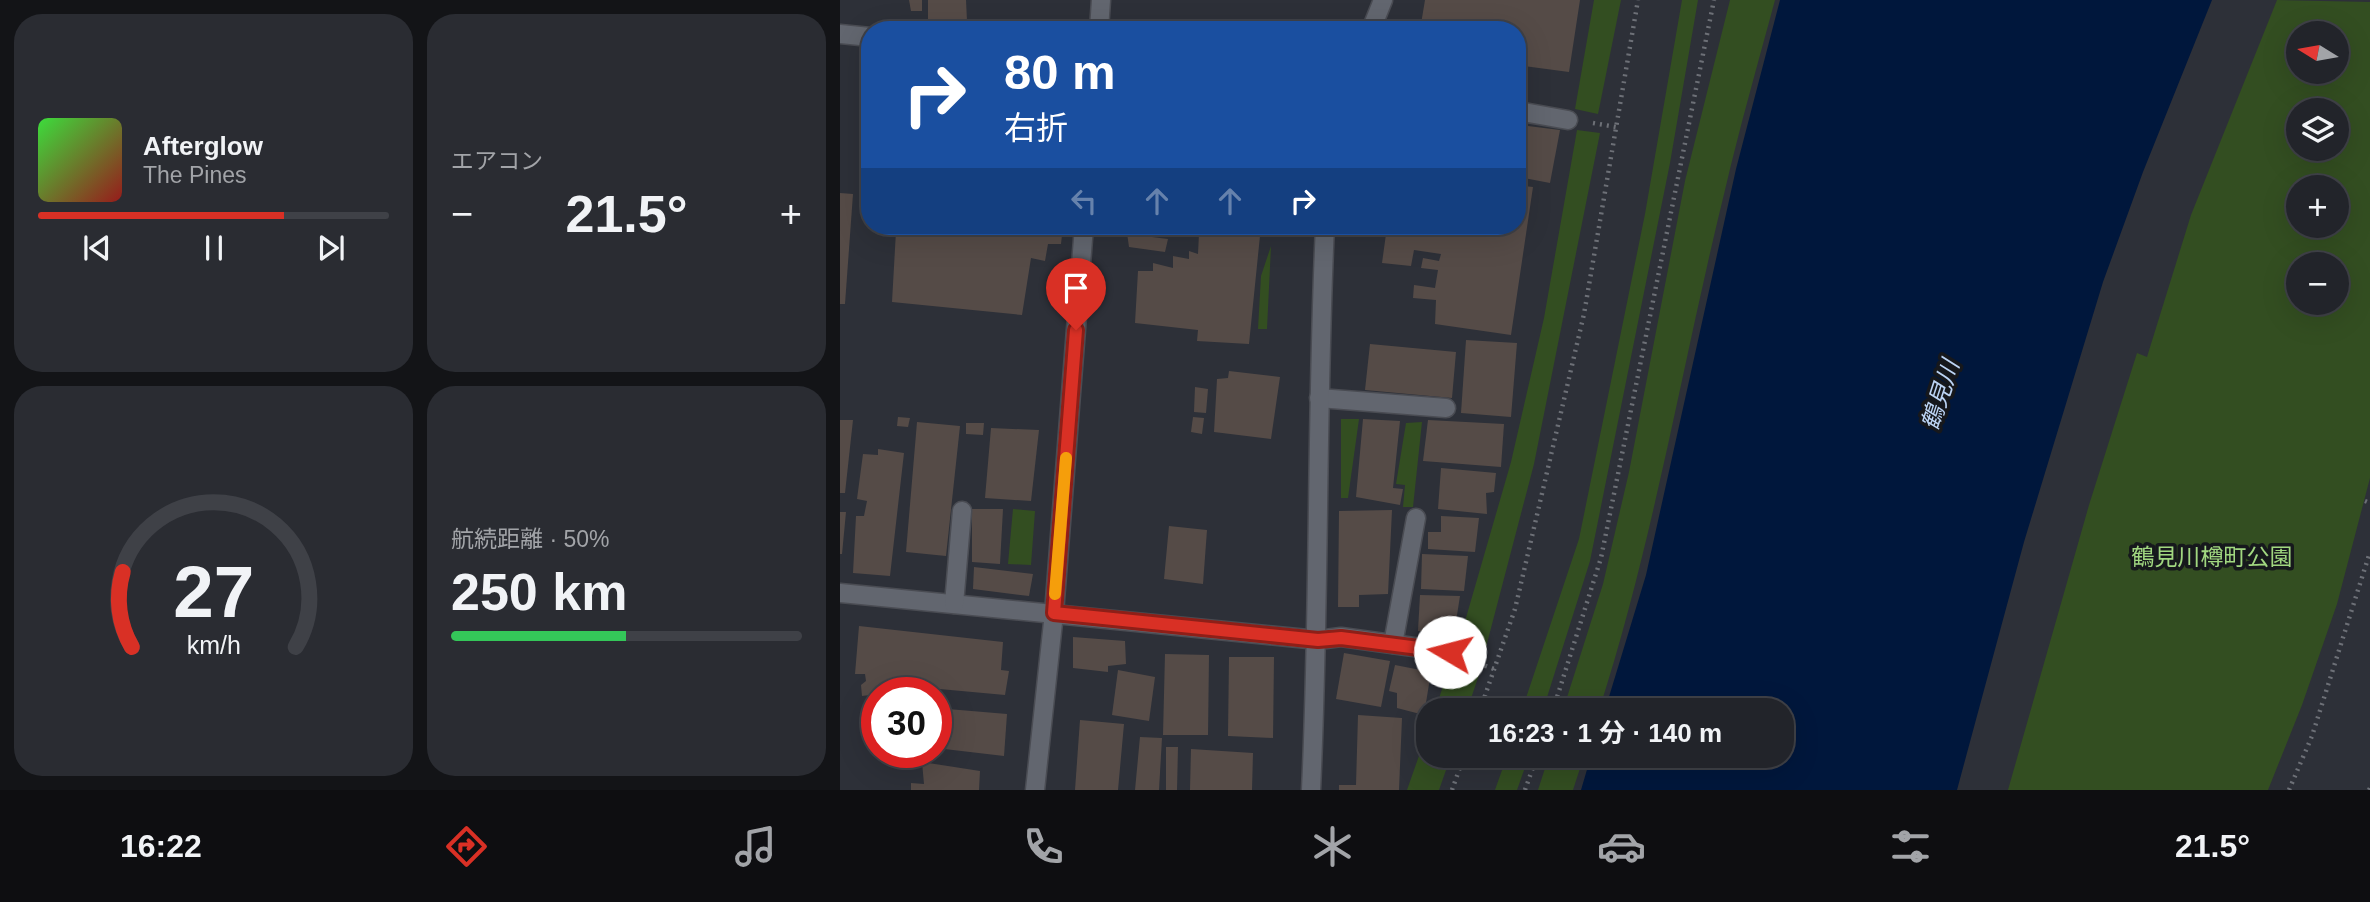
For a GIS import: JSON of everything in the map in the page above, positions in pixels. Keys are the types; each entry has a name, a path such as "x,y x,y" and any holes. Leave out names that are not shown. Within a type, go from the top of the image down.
{"street":[{"path":"1100,21 1101,0"},
{"path":"1375,21 1383,0"},
{"path":"840,34 861,36"},
{"path":"1526,113 1568,120"},
{"path":"1035,790 1054,613 1083,235"},
{"path":"1311,790 1318,640 1319,398 1325,235"},
{"path":"1319,398 1446,408"},
{"path":"954,604 962,511"},
{"path":"1393,644 1416,518"},
{"path":"840,593 1318,640 1341,638 1450,652"}],"path":[{"path":"1484,698 1515,609 1584,314 1638,0"},
{"path":"1557,698 1601,558 1714,0"},
{"path":"2289,790 2312,736 2370,552"},
{"path":"1452,790 1460,768"},
{"path":"1525,790 1533,768"}],"green space":[{"path":"1594,0 1621,0 1598,114 1575,109"},
{"path":"1682,0 1698,0 1670,163 1590,561 1547,698 1526,698 1579,539 1645,214"},
{"path":"1730,0 1775,0 1709,255 1636,582 1603,698 1567,698 1603,584 1629,472 1685,181"},
{"name":"鶴見川樽町公園","path":"2277,0 2370,2 2370,478 2337,604 2302,705 2268,790 2008,790 2089,505 2137,353 2147,357 2191,215"},
{"path":"1577,130 1600,133 1534,464 1485,651 1459,642 1511,462 1544,318"},
{"path":"1271,246 1267,329 1258,329 1261,276"},
{"path":"1341,419 1359,419 1348,498 1341,498"},
{"path":"1422,422 1413,507 1403,507 1405,485 1396,484 1406,423"},
{"path":"1013,509 1035,511 1031,565 1008,564"},
{"path":"1450,666 1480,672 1471,698 1439,698"},
{"path":"1416,764 1416,768 1447,768 1439,790 1407,790"},
{"path":"1503,768 1525,768 1517,790 1495,790"},
{"path":"1545,768 1580,768 1573,790 1538,790"}],"water":[{"name":"鶴見川","path":"1780,0 2212,0 2143,172 2103,282 2024,542 1957,790 1581,790 1587,768 1794,768 1794,698 1609,698 1646,575 1736,169"}],"building":[{"path":"909,0 922,0 922,11 911,11"},
{"path":"928,0 966,0 967,21 928,20"},
{"path":"1425,0 1580,0 1569,72 1526,66 1526,21 1422,21"},
{"path":"1526,126 1560,130 1550,183 1526,178"},
{"path":"1526,186 1533,187 1526,234"},
{"path":"840,193 853,194 845,304 840,304"},
{"path":"896,235 1062,235 1061,244 1048,244 1045,261 1031,258 1022,315 892,302"},
{"path":"1127,235 1152,235 1168,239 1165,252 1129,247"},
{"path":"1199,235 1260,235 1249,344 1197,341 1198,330 1135,323 1138,271 1153,271 1153,263 1173,268 1173,256 1189,259 1189,251 1198,254"},
{"path":"1386,235 1526,235 1511,335 1435,324 1436,300 1413,298 1414,285 1435,288 1438,270 1421,268 1423,258 1439,261 1441,254 1414,250 1411,266 1382,263"},
{"path":"1466,340 1517,343 1511,417 1461,413"},
{"path":"1370,344 1456,352 1452,398 1365,390"},
{"path":"1229,371 1280,377 1271,439 1214,432 1217,379 1228,378"},
{"path":"1195,387 1208,389 1206,413 1194,412"},
{"path":"898,417 910,418 908,427 897,426"},
{"path":"1193,417 1204,418 1202,434 1191,432"},
{"path":"1363,419 1400,421 1393,488 1403,489 1400,505 1356,497"},
{"path":"840,420 853,420 845,493 840,493"},
{"path":"1428,420 1504,424 1501,467 1423,461"},
{"path":"917,422 960,426 946,556 906,552"},
{"path":"966,423 984,423 983,435 966,434"},
{"path":"991,428 1039,430 1031,501 985,498"},
{"path":"878,449 904,453 890,576 853,573 856,516 864,516 867,501 857,499 863,454 878,455"},
{"path":"1441,468 1496,473 1494,492 1486,493 1487,514 1438,509"},
{"path":"972,509 1003,509 1000,564 972,562"},
{"path":"1392,510 1388,594 1359,595 1359,607 1338,607 1339,511"},
{"path":"840,512 846,512 842,554 840,554"},
{"path":"1441,516 1479,518 1475,552 1428,549 1428,532 1441,532"},
{"path":"1169,526 1207,530 1203,584 1164,579"},
{"path":"1422,554 1468,556 1464,591 1421,589"},
{"path":"974,567 1033,574 1029,596 973,589"},
{"path":"1420,595 1460,596 1454,634 1418,631"},
{"path":"859,626 1003,642 1001,670 1009,671 1005,695 952,690 952,677 865,677 865,674 855,674"},
{"path":"1073,637 1125,641 1126,664 1108,666 1108,672 1073,668"},
{"path":"1344,653 1390,661 1381,707 1336,699"},
{"path":"1165,654 1209,655 1208,735 1163,735"},
{"path":"1229,657 1274,657 1273,738 1228,736"},
{"path":"1395,665 1431,672 1427,698 1416,698 1416,713 1397,708 1397,693 1389,691"},
{"path":"1118,670 1155,677 1149,721 1112,715"},
{"path":"952,709 1007,714 1004,756 952,750"},
{"path":"1358,715 1402,718 1399,790 1339,790 1339,785 1356,785"},
{"path":"1080,720 1124,724 1118,790 1075,790"},
{"path":"1140,737 1162,738 1159,790 1135,790"},
{"path":"1166,747 1178,747 1177,790 1166,790"},
{"path":"1191,749 1253,753 1252,790 1190,790"},
{"path":"952,767 980,771 979,790 911,790 911,783 924,784 923,768"}],"slow traffic":[{"path":"1055,594 1066,458"}],"route":[{"path":"1076,330 1054,613 1318,640 1341,638 1450,652"}]}
